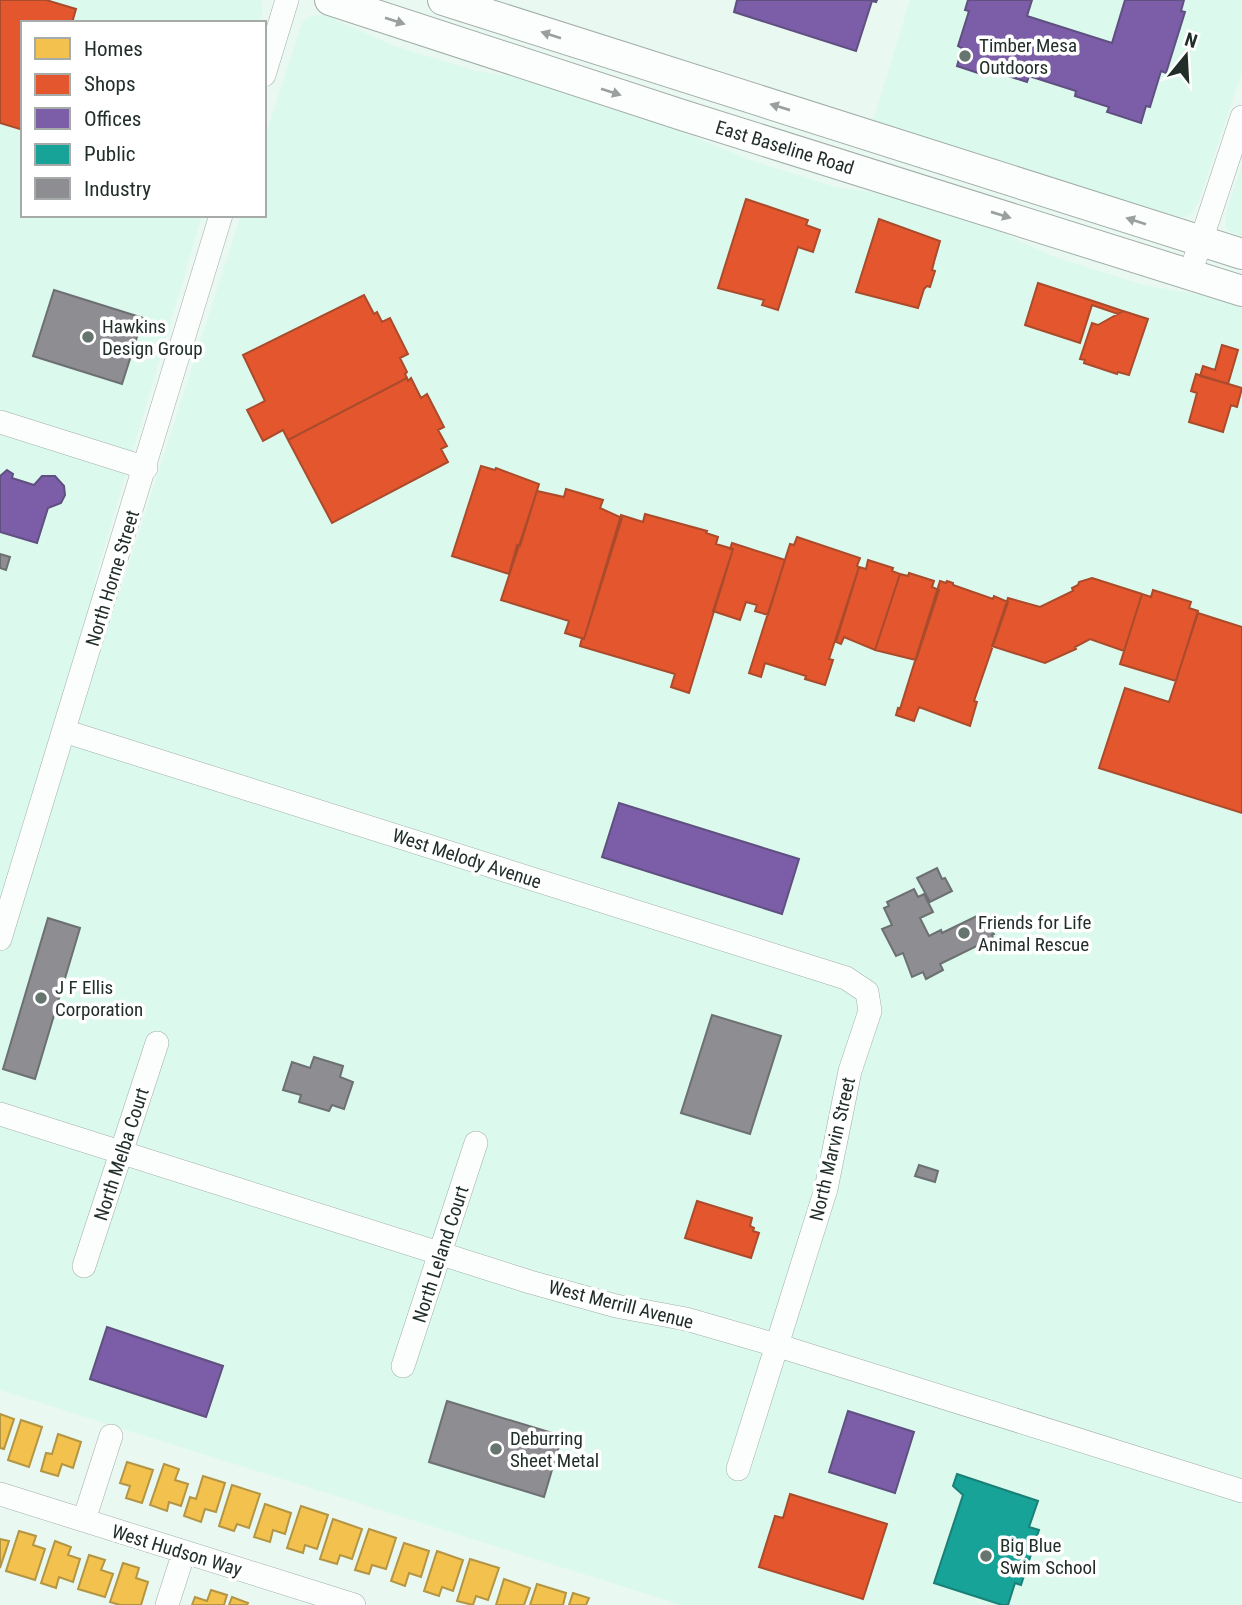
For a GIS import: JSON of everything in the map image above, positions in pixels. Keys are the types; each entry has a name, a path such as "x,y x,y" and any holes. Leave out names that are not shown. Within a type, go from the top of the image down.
{"main road":[{"name":"East Baseline Road","path":"330,0 682,115 1242,292"},
{"name":"East Baseline Road","path":"443,0 1023,185 1198,251 1242,254"},
{"path":"682,115 726,111 810,137 842,127"},
{"path":"866,173 886,165 903,164 984,190 1003,191 1023,185"}],"street":[{"path":"266,69 288,0"},
{"path":"1198,251 1242,117"},
{"name":"North Horne Street","path":"0,939 10,872 64,731 220,217"},
{"path":"0,422 145,468"},
{"name":"West Melody Avenue","path":"64,731 846,978 867,992"},
{"name":"North Marvin Street","path":"738,1469 826,1189 850,1071 870,1011 867,992"},
{"name":"North Melba Court","path":"84,1266 157,1043"},
{"name":"West Merrill Avenue","path":"0,1114 440,1253 617,1306 686,1319 776,1345 1242,1491"},
{"name":"North Leland Court","path":"403,1366 476,1143"},
{"path":"84,1521 111,1436"},
{"name":"West Hudson Way","path":"0,1494 354,1605"},
{"path":"167,1605 184,1552"}],"shaded area":[{"path":"0,0 261,0 263,10 260,21 21,21 21,217 201,217 94,582 120,592 240,217 266,217 266,135 302,23 310,16 325,15 394,46 476,71 527,79 675,129 750,160 835,187 886,194 995,229 1051,256 1147,286 1207,296 1242,307 1242,1605 682,1605 0,1390"},
{"path":"910,0 1242,0 1242,71 1199,200 1191,214 1176,219 872,125"},
{"path":"1242,165 1242,237 1225,226 1227,210"}],"building: Homes":[{"path":"0,1414 14,1419 4,1449 0,1448"},
{"path":"21,1420 42,1427 29,1467 8,1460"},
{"path":"58,1434 81,1442 73,1468 62,1464 58,1476 41,1471 46,1453 52,1454"},
{"path":"127,1462 153,1470 142,1503 126,1498 130,1486 120,1483"},
{"path":"164,1464 179,1469 175,1480 188,1484 181,1506 169,1502 167,1511 150,1505"},
{"path":"203,1476 225,1483 216,1512 205,1509 201,1522 184,1516 190,1497 196,1499"},
{"path":"232,1485 260,1494 249,1528 237,1524 234,1531 219,1526"},
{"path":"265,1504 291,1513 285,1534 273,1530 270,1542 254,1537"},
{"path":"301,1506 328,1515 317,1549 305,1545 303,1553 287,1548"},
{"path":"333,1519 362,1529 352,1559 340,1555 337,1564 320,1559"},
{"path":"369,1529 396,1538 386,1569 372,1565 369,1574 355,1570"},
{"path":"19,1531 36,1536 33,1545 45,1549 35,1580 6,1571"},
{"path":"0,1539 9,1541 0,1568"},
{"path":"55,1541 71,1547 68,1555 80,1559 73,1582 59,1577 56,1588 41,1583"},
{"path":"404,1543 429,1551 421,1577 409,1573 405,1586 391,1581"},
{"path":"437,1551 463,1560 453,1591 442,1587 439,1596 424,1591"},
{"path":"89,1555 105,1560 101,1570 113,1574 105,1597 78,1589"},
{"path":"470,1559 499,1568 488,1600 476,1596 473,1605 457,1601"},
{"path":"123,1563 139,1568 136,1578 148,1582 141,1605 110,1602"},
{"path":"504,1579 530,1588 524,1605 496,1605"},
{"path":"537,1584 566,1593 563,1605 530,1605"},
{"path":"211,1590 227,1595 224,1605 192,1605 195,1597 207,1601"},
{"path":"573,1593 589,1598 586,1605 569,1605"},
{"path":"232,1597 248,1603 229,1605"}],"building: Shops":[{"path":"0,0 46,0 76,9 73,21 21,21 21,129 0,123"},
{"path":"746,199 808,220 806,225 820,230 813,252 798,247 778,310 762,305 764,300 718,288"},
{"path":"879,219 940,241 930,287 924,289 918,308 856,292"},
{"path":"1038,283 1123,311 1118,314 1092,305 1080,343 1025,325"},
{"path":"364,295 374,314 377,312 382,322 390,318 408,354 400,358 407,378 288,440 283,430 263,441 247,410 265,401 243,355"},
{"path":"1123,311 1148,319 1129,375 1117,374 1084,363 1085,360 1080,359 1092,323 1098,325"},
{"path":"1222,345 1238,350 1228,384 1200,376 1203,366 1215,370"},
{"path":"1196,374 1242,388 1237,407 1231,405 1223,432 1189,422 1197,393 1191,391"},
{"path":"407,378 408,381 411,378 421,398 427,394 444,427 438,430 447,446 441,449 448,462 332,523 288,440"},
{"path":"481,466 495,470 496,468 539,484 509,574 452,556"},
{"path":"566,489 603,500 600,508 622,518 584,639 565,633 569,621 501,600 537,491 564,497"},
{"path":"645,514 707,531 706,533 718,537 716,544 733,549 689,693 671,687 675,674 580,646 621,515 643,522"},
{"path":"797,537 860,558 829,659 833,660 825,685 765,663 761,677 749,673 790,544 794,545"},
{"path":"732,543 785,560 768,615 755,611 757,605 746,602 740,620 713,611 733,549 730,549"},
{"path":"868,560 893,568 892,571 900,574 875,650 844,637 841,644 836,642 859,567 866,569"},
{"path":"909,573 934,581 932,587 939,590 916,660 875,650 900,574 908,576"},
{"path":"1092,578 1142,594 1124,651 1090,639 1075,647 1076,649 1045,663 992,646 1008,598 1040,607 1073,591 1072,588 1079,582"},
{"path":"940,581 1008,602 974,701 977,702 970,726 919,707 914,721 896,715"},
{"path":"1153,590 1191,602 1189,608 1198,611 1176,681 1120,664 1142,594 1151,597"},
{"path":"1198,613 1242,627 1242,813 1099,768 1125,688 1169,702"},
{"path":"697,1201 752,1218 750,1226 754,1228 753,1231 759,1233 751,1258 685,1238"},
{"path":"790,1494 887,1524 863,1599 759,1567 775,1516 783,1518"}],"building: Offices":[{"path":"737,0 877,0 872,1 856,51 734,12"},
{"path":"968,0 1032,0 1027,16 1112,43 1125,0 1184,0 1181,11 1185,12 1166,73 1161,71 1150,107 1146,106 1141,123 1107,112 1109,107 1075,96 1076,91 1029,76 1027,82 989,70 987,76 957,66 962,48 958,46 969,11 965,10"},
{"path":"7,470 13,474 12,478 34,485 42,476 55,476 64,486 65,495 61,503 48,508 37,543 0,532 0,476"},
{"path":"619,803 799,859 782,914 602,857"},
{"path":"107,1327 223,1366 206,1417 90,1379"},
{"path":"848,1411 914,1432 895,1493 829,1472"}],"building: Public":[{"name":"Big Blue Swim School","path":"957,1474 1038,1501 1029,1527 1039,1530 1021,1585 1015,1583 1008,1605 934,1583 963,1495 953,1486"}],"building: Industry":[{"name":"Hawkins Design Group","path":"54,290 143,318 122,384 33,356"},
{"path":"0,554 10,557 6,570 0,568"},
{"path":"937,868 952,891 930,902 917,878"},
{"name":"Friends for Life Animal Rescue","path":"914,889 918,897 924,894 933,912 920,918 929,936 941,930 942,933 981,914 985,916 994,934 993,938 940,964 943,970 926,979 923,972 912,977 903,953 896,956 882,929 892,925 884,908 889,906 887,902"},
{"name":"J F Ellis Corporation","path":"48,918 80,928 35,1079 3,1069"},
{"path":"712,1015 781,1036 750,1134 681,1113"},
{"path":"314,1057 343,1066 340,1077 353,1082 344,1109 332,1105 329,1111 299,1102 301,1095 283,1090 292,1062 310,1068"},
{"path":"919,1165 938,1171 935,1182 915,1176"},
{"name":"Deburring Sheet Metal","path":"447,1401 562,1436 544,1497 429,1462"}],"place":[{"name":"Timber Mesa Outdoors","path":"965,56"},
{"name":"Hawkins Design Group","path":"88,337"},
{"name":"Friends for Life Animal Rescue","path":"964,933"},
{"name":"J F Ellis Corporation","path":"41,998"},
{"name":"Deburring Sheet Metal","path":"496,1449"},
{"name":"Big Blue Swim School","path":"986,1556"}]}
